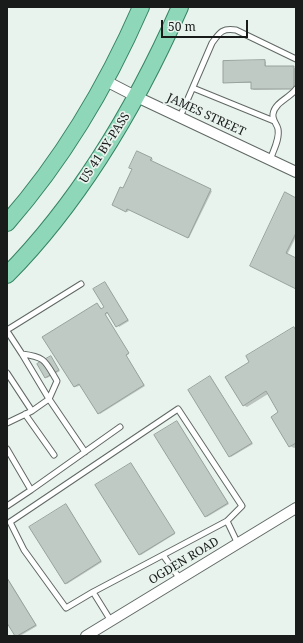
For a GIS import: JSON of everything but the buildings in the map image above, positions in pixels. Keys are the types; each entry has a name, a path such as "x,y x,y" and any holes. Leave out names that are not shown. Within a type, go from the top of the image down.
{"main road":[{"path":"7,224 34,191 83,121 106,81 141,7"},
{"name":"US 41 BY-PASS","path":"7,275 48,228 77,191 102,154 137,97 158,56 180,7"}],"street":[{"name":"JAMES STREET","path":"106,81 296,172"},
{"name":"OGDEN ROAD","path":"86,636 296,508"}],"lane":[{"path":"180,117 212,43 220,32 227,29 236,30 296,59"},
{"path":"193,88 274,121"},
{"path":"270,160 278,136 278,129 273,115 278,105 296,88"},
{"path":"81,284 7,330 49,399 85,452"},
{"path":"7,423 32,411 49,399 56,382 45,360 37,356 22,354"},
{"path":"7,373 32,411"},
{"path":"178,409 242,506 226,521 163,555 66,608 24,550 10,522 178,409"},
{"path":"25,414 54,455"},
{"path":"7,506 120,427"},
{"path":"7,449 31,490"},
{"path":"226,521 238,544"},
{"path":"163,555 180,579"},
{"path":"93,592 111,621"}]}
